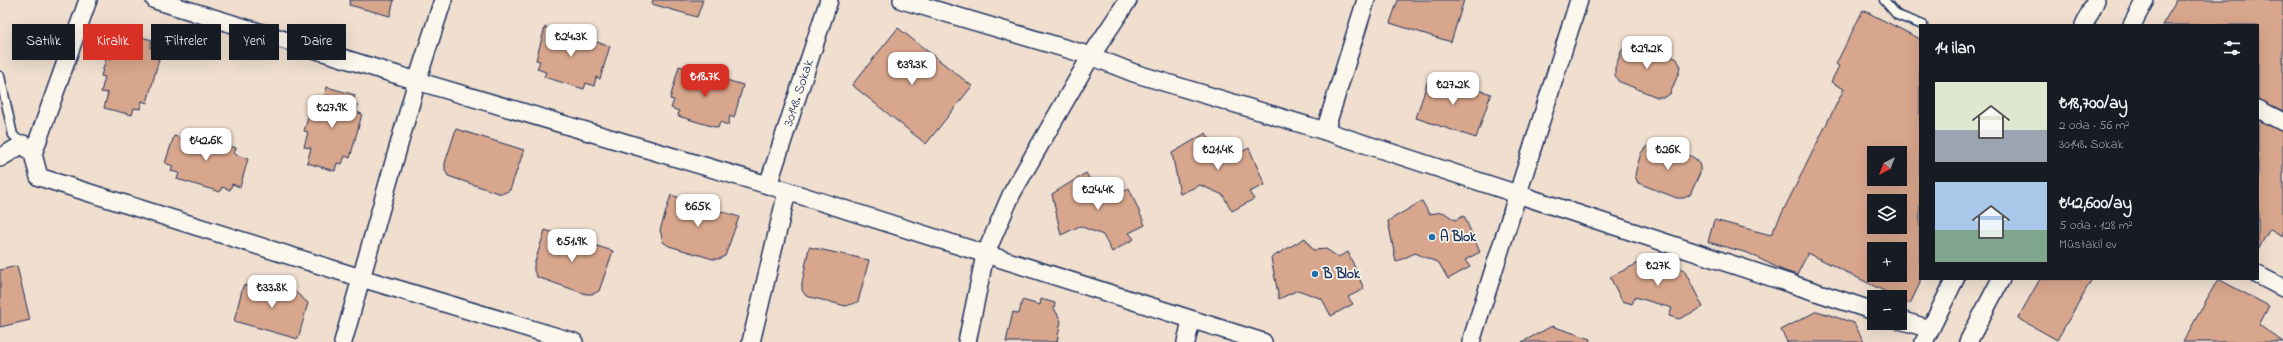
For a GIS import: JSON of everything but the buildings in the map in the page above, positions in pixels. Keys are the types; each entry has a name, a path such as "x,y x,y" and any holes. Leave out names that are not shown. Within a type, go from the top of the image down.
{"street":[{"path":"88,0 28,149 39,177 361,278 574,342"},
{"path":"155,0 418,81 768,185 1191,321 1263,342"},
{"path":"343,342 418,81 443,0"},
{"name":"30148. Sokak","path":"768,185 829,0"},
{"path":"902,0 1091,56 1134,73 1325,131 1518,196 1867,309"},
{"path":"967,342 985,255 1012,193 1091,56 1128,0"},
{"path":"1325,131 1366,0"},
{"path":"1472,342 1579,0"},
{"path":"2084,24 2096,0"},
{"path":"2133,24 2145,0"},
{"path":"2259,110 2283,122"},
{"path":"0,158 28,149"},
{"path":"751,342 787,192"},
{"path":"2259,276 2283,288"},
{"path":"1907,324 1927,336 1955,280"},
{"path":"1968,342 1999,280"},
{"path":"1186,342 1191,321"}],"lane":[{"path":"1884,0 1890,9 1897,14 1921,24"},
{"path":"0,76 13,135 28,149"}],"place":[{"name":"A Blok","path":"1432,237"},
{"name":"B Blok","path":"1315,274"}]}
